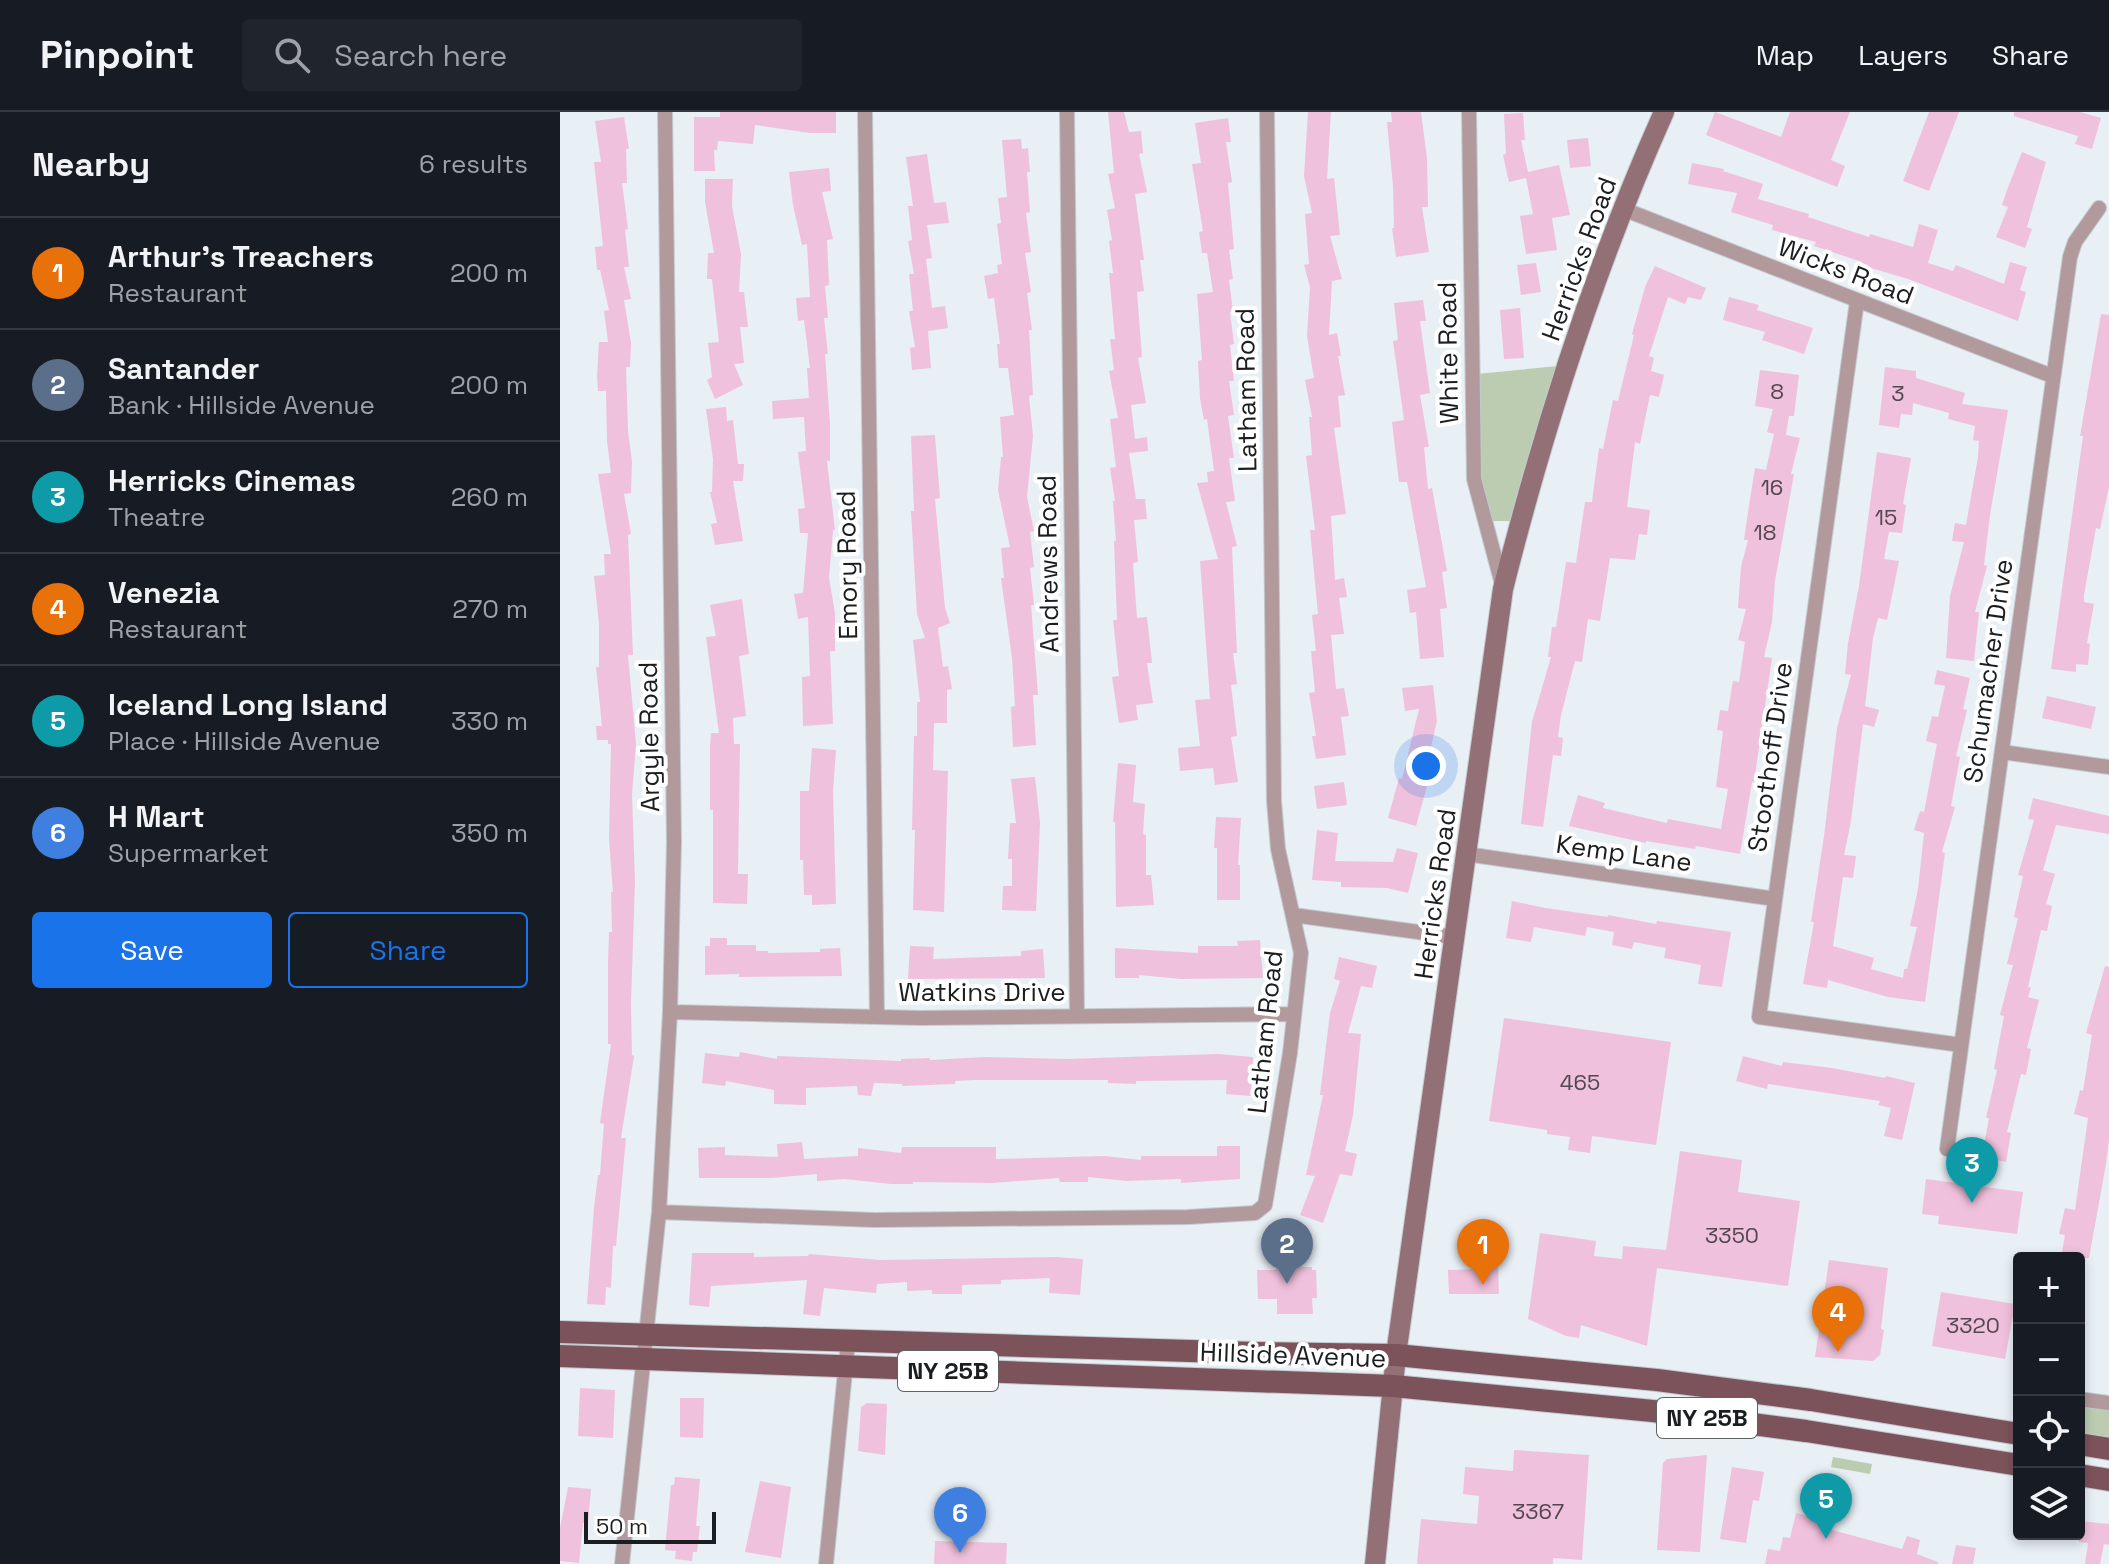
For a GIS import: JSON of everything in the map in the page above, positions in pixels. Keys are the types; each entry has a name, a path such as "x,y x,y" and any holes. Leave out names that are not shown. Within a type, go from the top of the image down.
{"main road":[{"name":"Herricks Road","path":"1375,1564 1396,1355 1503,589 1544,434 1623,209 1664,112"},
{"name":"Hillside Avenue","path":"560,1332 1396,1355 1657,1380 1811,1400 2013,1433"},
{"name":"Hillside Avenue","path":"560,1356 1393,1386 1653,1411 1806,1431 2013,1464"},
{"path":"2085,1445 2109,1450"},
{"path":"2085,1476 2107,1480"}],"street":[{"name":"Argyle Road","path":"622,1564 659,1212 670,1012 674,842 665,112"},
{"name":"Emory Road","path":"865,112 877,1016"},
{"name":"Andrews Road","path":"1067,112 1077,1016"},
{"name":"Latham Road","path":"659,1212 874,1220 1188,1217 1255,1213 1265,1205 1301,953 1278,849 1274,801 1267,112"},
{"name":"White Road","path":"1469,112 1474,479 1503,589"},
{"name":"Schumacher Drive","path":"1947,1149 2070,257 2075,242 2099,208"},
{"name":"Wicks Road","path":"1623,209 2052,376"},
{"name":"Stoothoff Drive","path":"1857,301 1759,1017 1961,1045"},
{"path":"2002,752 2109,767"},
{"name":"Kemp Lane","path":"1466,854 1775,899"},
{"path":"1293,915 1455,937"},
{"name":"Watkins Drive","path":"670,1012 877,1016 1294,1014"},
{"path":"826,1564 848,1342"},
{"path":"2085,1400 2109,1403"},
{"path":"2107,1480 2109,1450"}],"green space":[{"path":"1558,366 1516,521 1491,521 1480,478 1477,374"},
{"path":"2085,1399 2109,1403 2109,1449 2085,1445"},
{"path":"1833,1457 1872,1464 1870,1474 1831,1467"}],"building":[{"path":"720,112 836,112 836,133 810,133 755,125 753,144 718,141 717,150 714,150 715,171 694,171 694,117 720,117"},
{"path":"1108,112 1124,112 1129,132 1141,131 1143,153 1139,154 1147,192 1135,194 1144,260 1140,260 1144,291 1137,292 1142,357 1138,358 1146,403 1131,405 1135,439 1147,437 1148,451 1129,453 1136,499 1145,499 1147,519 1134,520 1138,562 1133,563 1137,618 1147,617 1152,663 1147,663 1153,703 1136,705 1138,720 1119,723 1112,677 1119,676 1113,620 1117,620 1116,541 1110,468 1116,467 1110,419 1118,418 1109,371 1114,370 1110,339 1115,339 1109,273 1113,273 1109,241 1112,240 1107,210 1115,208 1108,174 1114,173"},
{"path":"1308,112 1331,112 1327,179 1334,178 1340,235 1330,236 1342,279 1332,281 1329,335 1337,333 1345,395 1338,396 1341,427 1334,428 1346,514 1331,516 1335,580 1344,578 1347,597 1339,598 1344,634 1331,635 1336,689 1344,688 1349,716 1341,717 1346,755 1316,759 1312,736 1316,736 1309,693 1315,692 1311,651 1316,651 1312,615 1318,614 1310,530 1315,530 1306,456 1312,455 1309,417 1312,417 1305,380 1314,378 1307,336 1310,287 1304,265 1309,264 1305,214 1312,213 1304,176"},
{"path":"1391,112 1421,112 1427,158 1428,207 1422,207 1429,252 1396,257 1387,122 1392,122"},
{"path":"1715,112 1781,137 1790,112 1850,112 1831,160 1845,166 1837,187 1706,135"},
{"path":"1929,112 1959,112 1929,191 1903,181"},
{"path":"2014,112 2080,112 2101,118 2092,149 2075,144 2078,136 2014,116"},
{"path":"1523,113 1525,140 1521,140 1528,172 1559,165 1570,215 1552,218 1557,250 1526,254 1520,216 1533,214 1526,178 1509,182 1503,155 1506,154 1504,114"},
{"path":"624,117 629,149 626,149 627,183 622,183 629,267 624,267 631,299 624,300 631,343 630,367 626,367 632,462 631,493 624,494 631,534 628,535 633,655 628,655 636,744 632,795 635,881 631,1003 634,1056 621,1138 626,1138 616,1246 613,1246 611,1288 606,1287 605,1305 587,1304 604,1124 600,1123 611,1044 608,1044 608,962 613,892 609,839 611,744 608,740 597,740 596,726 602,726 596,667 599,667 599,624 594,576 605,575 604,554 611,554 598,474 611,473 606,391 598,391 597,376 599,342 608,342 604,311 609,310 600,270 597,270 595,247 603,246 594,162 601,162 595,121"},
{"path":"1228,118 1231,142 1226,142 1232,182 1228,183 1234,249 1229,250 1233,279 1229,280 1233,311 1230,312 1234,344 1230,345 1234,381 1229,381 1234,415 1228,416 1234,458 1229,458 1235,501 1226,502 1237,546 1232,547 1237,653 1233,653 1237,684 1231,685 1237,736 1231,737 1238,782 1215,785 1213,768 1180,771 1178,748 1200,746 1195,700 1210,699 1200,561 1218,559 1197,483 1208,482 1207,472 1214,471 1207,419 1204,420 1200,398 1198,361 1202,360 1197,294 1213,292 1207,253 1202,253 1199,232 1203,231 1192,164 1201,163 1195,123"},
{"path":"1588,138 1591,166 1570,168 1567,140"},
{"path":"1021,139 1022,149 1028,148 1030,172 1027,172 1030,212 1026,213 1031,252 1025,253 1031,292 1027,293 1032,330 1029,330 1033,395 1029,396 1033,436 1027,497 1034,531 1030,532 1034,567 1030,568 1038,695 1033,695 1036,745 1013,747 1011,707 1015,706 1012,658 1001,578 1004,578 1001,548 1010,547 998,490 1003,457 1000,417 1014,415 1008,368 999,368 997,344 1000,344 994,298 988,299 984,276 998,273 997,265 1002,264 997,224 1001,223 998,198 1007,197 1002,140"},
{"path":"2022,152 2046,162 2027,227 2032,229 2025,248 1996,237 2008,207 2002,205"},
{"path":"927,154 934,203 946,202 949,223 927,225 932,258 926,259 932,308 945,306 948,328 928,331 931,368 912,370 910,348 915,347 909,311 913,311 909,274 914,274 908,241 912,240 908,206 913,206 906,157"},
{"path":"1692,163 1724,169 1763,184 1758,199 1869,237 1870,234 1913,247 1919,224 1938,230 1928,263 1953,271 1956,265 2004,284 2010,262 2027,267 2020,290 2026,292 2018,321 1908,279 1861,265 1862,262 1814,246 1816,242 1772,230 1773,225 1731,212 1737,193 1688,184"},
{"path":"829,168 831,191 822,192 833,239 827,240 829,285 825,286 828,318 824,318 830,424 830,461 827,461 835,530 829,578 835,613 835,651 830,651 833,724 803,726 802,677 810,676 808,617 798,619 794,594 803,593 808,533 800,533 798,509 805,508 798,452 806,451 804,417 773,419 772,401 809,398 807,368 810,368 804,320 798,321 796,298 810,297 807,244 802,245 789,172"},
{"path":"705,179 733,179 732,206 741,254 739,292 744,292 748,327 740,327 744,363 734,364 743,385 715,399 707,380 712,377 708,343 719,342 712,279 707,279 708,253 714,253 705,202"},
{"path":"1536,263 1541,292 1521,295 1517,265"},
{"path":"1655,266 1706,288 1701,300 1688,297 1685,304 1668,297 1649,356 1654,358 1651,371 1664,375 1659,397 1650,395 1640,444 1635,442 1627,507 1650,510 1647,535 1639,534 1635,560 1610,558 1600,621 1588,619 1582,662 1575,661 1561,715 1558,737 1563,738 1561,756 1553,755 1543,827 1521,824 1532,722 1551,657 1548,657 1552,627 1556,627 1566,562 1576,563 1585,502 1592,502 1599,448 1603,449 1613,400 1618,401 1632,334 1645,287"},
{"path":"1729,297 1759,305 1757,310 1813,328 1804,354 1762,340 1765,332 1723,320"},
{"path":"1423,300 1426,321 1420,321 1430,393 1420,395 1429,447 1424,447 1428,489 1432,488 1447,571 1442,572 1447,608 1440,609 1444,657 1420,659 1416,612 1410,613 1407,590 1426,587 1407,482 1399,482 1392,422 1404,420 1393,341 1398,340 1394,303"},
{"path":"1520,308 1524,358 1504,359 1500,310"},
{"path":"2101,314 2109,315 2109,487 2100,529 2096,528 2084,595 2084,602 2094,604 2087,643 2090,644 2088,665 2076,664 2076,672 2051,669 2083,436 2080,436"},
{"path":"1885,367 1916,371 1916,378 1965,393 1962,404 2008,410 1990,515 1984,565 1987,566 1975,612 1979,612 1974,661 1946,658 1950,596 1964,542 1952,541 1955,523 1966,525 1978,457 1979,441 1973,440 1975,426 1948,419 1949,413 1913,403 1912,415 1901,414 1899,428 1879,425"},
{"path":"1760,370 1799,375 1794,416 1789,416 1786,435 1800,438 1791,474 1794,474 1764,657 1772,658 1740,854 1696,846 1695,849 1646,843 1569,826 1578,795 1605,803 1603,808 1667,823 1668,819 1721,829 1728,789 1716,787 1723,731 1717,730 1720,710 1728,711 1733,681 1739,682 1745,642 1738,640 1746,609 1738,608 1741,567 1748,540 1744,540 1755,468 1766,470 1774,434 1767,432 1773,409 1755,406"},
{"path":"726,407 727,421 733,420 738,464 744,464 743,481 733,481 743,541 715,545 711,524 717,523 710,492 713,459 706,409"},
{"path":"935,435 940,498 935,499 945,608 950,623 938,628 943,667 948,666 952,689 947,690 947,723 934,723 933,770 948,771 944,912 913,910 914,736 917,736 917,702 920,702 913,640 925,638 917,614 911,511 914,511 911,436"},
{"path":"1877,452 1911,458 1903,504 1906,505 1902,533 1889,532 1884,559 1899,561 1887,620 1878,618 1873,638 1865,706 1879,710 1874,727 1863,724 1844,855 1856,856 1853,878 1843,877 1833,946 1874,958 1871,969 1903,978 1917,927 1910,926 1918,889 1924,833 1914,830 1920,811 1924,812 1937,744 1926,741 1932,716 1938,717 1945,686 1934,684 1937,670 1970,678 1963,709 1967,710 1956,756 1960,757 1951,806 1955,807 1942,852 1945,853 1925,1002 1888,997 1828,980 1827,988 1803,984 1814,922 1811,922 1837,728 1851,675 1845,674 1848,643"},
{"path":"742,599 749,654 739,656 746,716 733,718 734,744 740,744 738,874 748,874 747,904 713,903 710,746 711,733 719,733 706,637 716,636 710,605"},
{"path":"1433,685 1437,721 1422,785 1427,786 1416,826 1388,818 1399,778 1402,779 1419,709 1405,711 1402,688"},
{"path":"2047,696 2096,707 2091,729 2042,718"},
{"path":"812,748 836,750 833,791 836,904 812,905 812,895 804,895 803,860 800,860 800,791 809,791"},
{"path":"1118,763 1136,765 1133,802 1145,804 1143,834 1146,835 1146,875 1151,875 1154,905 1116,907 1113,822"},
{"path":"1035,777 1040,823 1036,911 1002,910 1003,886 1012,886 1012,859 1008,859 1010,823 1016,823 1011,779"},
{"path":"1344,782 1347,805 1317,809 1314,786"},
{"path":"2033,798 2109,816 2109,834 2056,825 2043,870 2055,874 2046,904 2052,906 2047,931 2041,930 2028,987 2031,988 2028,997 2039,1000 2027,1048 2031,1049 2026,1075 2021,1074 2007,1132 2011,1133 2006,1162 1982,1157 2004,1016 2000,1015 2013,965 2007,964 2018,918 2014,917 2023,876 2018,875 2034,820 2028,819"},
{"path":"1216,817 1241,818 1238,865 1240,900 1217,900"},
{"path":"1317,830 1338,833 1335,861 1393,862 1397,848 1418,853 1408,893 1387,888 1341,887 1341,882 1312,880"},
{"path":"1512,901 1656,924 1657,921 1731,932 1722,987 1698,984 1701,965 1664,958 1666,948 1634,942 1632,949 1612,945 1614,932 1587,927 1585,936 1534,927 1531,942 1506,938"},
{"path":"710,938 727,938 727,945 756,945 756,951 768,953 820,952 820,949 840,948 842,976 705,975 705,946 710,946"},
{"path":"1260,940 1263,978 1181,979 1139,975 1139,978 1115,978 1115,948 1198,953 1198,946 1238,946 1237,941"},
{"path":"910,946 934,947 933,959 1021,956 1021,951 1043,949 1045,978 908,979"},
{"path":"1339,957 1377,966 1372,988 1361,986 1348,1033 1361,1034 1353,1115 1345,1151 1357,1154 1352,1176 1340,1174 1323,1223 1300,1215 1315,1176 1306,1175 1323,1095 1320,1095 1330,1013 1340,981 1334,979"},
{"path":"2105,966 2109,967 2109,1139 2089,1258 2085,1258 2085,1252 2062,1252 2065,1235 2059,1234 2065,1208 2075,1210 2088,1118 2074,1114 2080,1090 2083,1091 2092,1035 2086,1033"},
{"path":"1504,1018 1671,1042 1656,1145 1592,1136 1590,1153 1568,1150 1570,1137 1547,1134 1547,1130 1489,1121"},
{"path":"740,1052 777,1059 777,1056 901,1061 1218,1054 1253,1057 1251,1096 1226,1094 1227,1080 1136,1081 1136,1084 1108,1083 1108,1080 975,1080 902,1086 874,1083 871,1096 858,1095 857,1086 806,1088 806,1105 774,1104 774,1090 726,1081 725,1086 702,1083 705,1053 739,1057"},
{"path":"1743,1056 1782,1066 1783,1062 1832,1068 1915,1083 1902,1140 1884,1136 1891,1108 1878,1105 1880,1101 1768,1084 1767,1089 1736,1081"},
{"path":"802,1142 804,1159 858,1156 858,1148 901,1153 902,1147 996,1147 996,1159 1105,1156 1141,1160 1141,1156 1217,1156 1217,1146 1240,1146 1240,1179 1181,1183 1181,1179 1127,1181 1088,1177 1088,1182 1060,1182 1059,1178 993,1183 891,1184 845,1179 817,1181 817,1174 771,1178 699,1178 698,1148 725,1147 725,1155 778,1157 777,1144"},
{"path":"1680,1151 1742,1160 1738,1192 1800,1201 1788,1286 1657,1268 1647,1346 1581,1325 1579,1338 1566,1336 1528,1319 1540,1233 1596,1241 1594,1256 1622,1259 1623,1246 1666,1250"},
{"path":"1926,1179 2023,1192 2017,1234 1938,1224 1939,1216 1922,1214"},
{"path":"692,1253 754,1253 754,1257 809,1254 880,1260 1083,1259 1080,1295 1049,1293 1050,1278 962,1285 962,1294 907,1291 907,1282 877,1284 876,1293 824,1288 820,1316 803,1314 807,1280 711,1286 709,1307 689,1305"},
{"path":"1829,1260 1888,1268 1880,1355 1873,1361 1815,1357"},
{"path":"1478,1261 1498,1261 1499,1294 1449,1294 1448,1270 1478,1269"},
{"path":"1276,1267 1312,1267 1316,1270 1317,1298 1312,1298 1313,1314 1277,1314 1277,1299 1258,1299 1257,1270 1276,1270"},
{"path":"1941,1292 2013,1304 2005,1359 1932,1346"},
{"path":"580,1388 615,1390 613,1438 578,1436"},
{"path":"680,1398 704,1398 703,1438 680,1437"},
{"path":"867,1403 887,1404 885,1455 858,1451 861,1407"},
{"path":"1514,1450 1589,1455 1582,1560 1553,1558 1553,1564 1417,1564 1421,1519 1477,1524 1479,1496 1463,1494 1465,1467 1513,1471"},
{"path":"1707,1455 1700,1552 1657,1550 1663,1463 1667,1459"},
{"path":"1732,1467 1764,1472 1759,1501 1753,1500 1746,1543 1720,1539"},
{"path":"675,1477 700,1479 696,1526 700,1526 697,1552 693,1552 692,1561 675,1559 676,1551 665,1550 671,1485 674,1485"},
{"path":"760,1481 791,1487 781,1558 745,1552"},
{"path":"568,1487 591,1489 588,1523 583,1523 579,1563 560,1561 560,1528"},
{"path":"1796,1513 1827,1521 1825,1528 1902,1549 1907,1536 1920,1540 1917,1554 1938,1564 1765,1564 1768,1549 1780,1551 1783,1537 1790,1538"},
{"path":"2085,1522 2109,1524 2109,1545 2104,1544 2100,1564 2085,1564 2088,1543 2079,1542 2085,1540"},
{"path":"935,1541 1007,1543 1006,1564 934,1564"},
{"path":"1956,1545 1976,1548 1973,1564 1952,1564"}],"place":[{"name":"Herricks Cinemas","path":"1972,1203"},
{"name":"Santander","path":"1287,1284"},
{"name":"Arthur's Treachers","path":"1483,1285"},
{"name":"Venezia","path":"1838,1352"},
{"name":"Iceland Long Island","path":"1826,1539"},
{"name":"H Mart","path":"960,1553"}]}
